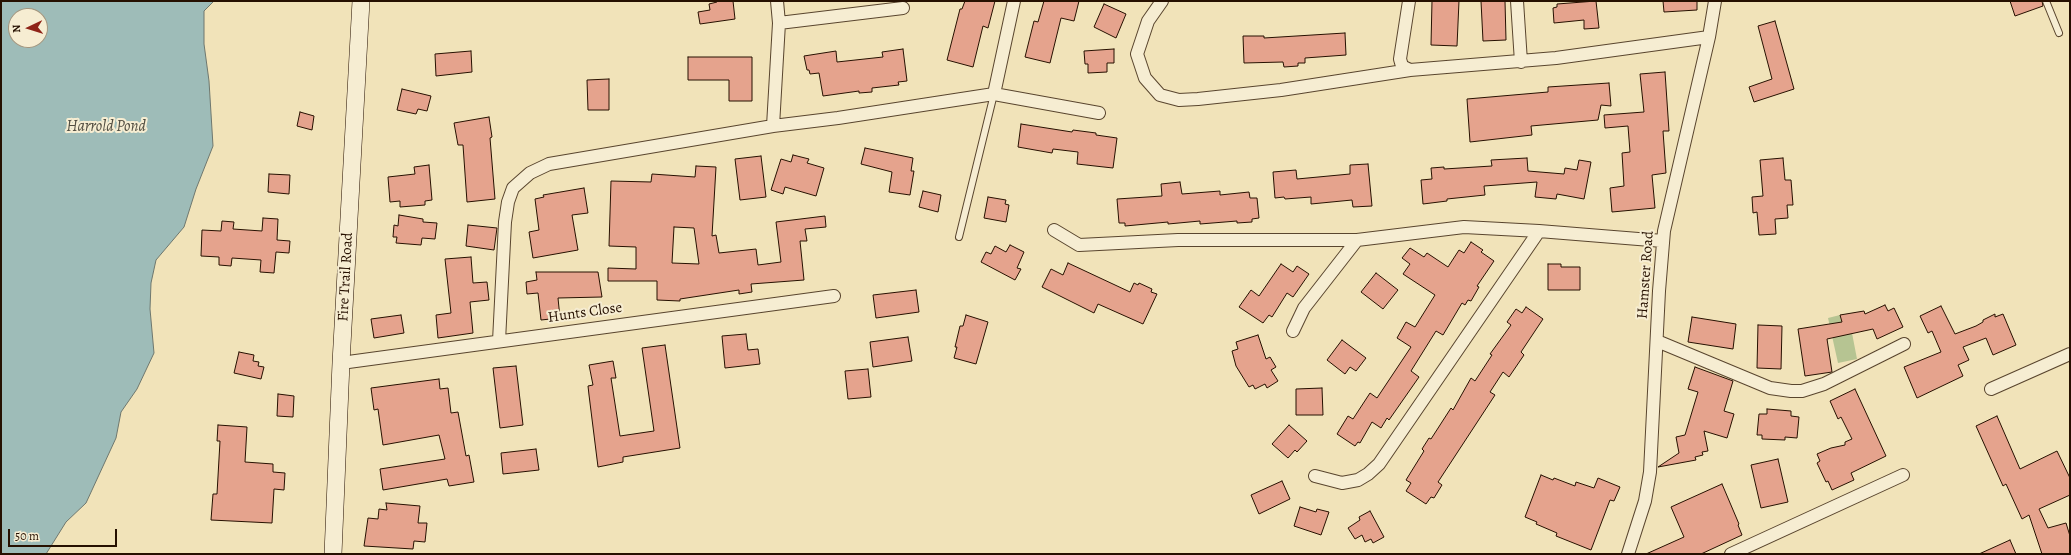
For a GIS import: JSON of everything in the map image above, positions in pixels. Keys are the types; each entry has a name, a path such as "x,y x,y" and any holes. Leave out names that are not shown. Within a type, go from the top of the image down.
{"street":[{"name":"Fire Trail Road","path":"333,554 341,363 361,1"},
{"path":"773,126 779,23 777,1"},
{"path":"994,94 1014,1"},
{"path":"1162,1 1148,21 1137,54 1145,78 1160,95 1178,100 1289,89 1410,70 1521,62 1709,37"},
{"path":"1409,1 1400,59 1402,66 1410,70"},
{"path":"1517,1 1521,62"},
{"name":"Hamster Road","path":"1628,554 1645,501 1650,472 1663,241 1709,37 1715,1"},
{"path":"779,23 903,8"},
{"path":"499,341 505,222 508,202 513,188 530,173 549,164 773,126 838,118 994,94 1099,113"},
{"path":"1054,230 1079,245 1178,240 1357,240 1464,227 1540,230 1663,241"},
{"path":"1315,476 1342,483 1358,480 1379,464 1540,230"},
{"path":"1293,331 1304,308 1357,240"},
{"name":"Hunts Close","path":"341,363 834,296"},
{"path":"1658,341 1770,388 1791,391 1802,391 1824,384 1904,344"},
{"path":"1991,389 2070,354"},
{"path":"1731,554 1903,475"}],"lane":[{"path":"2046,1 2059,33"},
{"path":"959,237 994,94"}],"green space":[{"path":"1840,315 1844,335 1852,333 1857,359 1838,363 1828,318"}],"water":[{"name":"Harrold Pond","path":"1,1 214,1 204,11 204,44 209,81 213,146 196,189 184,227 156,260 151,283 150,309 154,353 137,389 121,412 116,438 86,503 66,522 46,554 1,554"}],"building":[{"path":"717,1 733,1 735,19 700,24 698,12 710,10 709,4"},
{"path":"965,1 995,1 988,28 983,26 973,67 947,60 960,9 962,9"},
{"path":"1044,1 1079,1 1074,21 1061,18 1050,63 1025,57 1034,21 1038,22"},
{"path":"1432,1 1459,1 1457,46 1431,45"},
{"path":"1481,1 1505,1 1506,40 1483,41"},
{"path":"1596,1 1599,28 1584,29 1584,20 1554,23 1553,8 1557,7 1557,4"},
{"path":"1663,1 1697,1 1697,10 1664,12"},
{"path":"2010,1 2042,1 2043,6 2015,16"},
{"path":"1104,4 1126,14 1116,38 1094,27"},
{"path":"1775,21 1794,89 1754,102 1749,87 1772,79 1758,26"},
{"path":"1345,33 1346,55 1305,58 1305,63 1298,63 1298,66 1284,67 1283,62 1244,63 1243,36 1264,36 1264,38"},
{"path":"903,49 907,81 898,82 899,85 872,88 872,92 859,93 859,91 823,96 819,73 810,74 809,70 807,70 804,56 836,51 837,62 883,57 882,52"},
{"path":"1114,49 1114,63 1107,63 1107,72 1088,73 1088,64 1085,64 1084,51"},
{"path":"471,51 472,72 436,76 435,54"},
{"path":"688,57 752,57 752,101 729,101 729,80 688,80"},
{"path":"1665,72 1669,131 1663,131 1666,173 1652,175 1655,208 1612,212 1610,188 1624,186 1622,153 1630,152 1628,126 1605,128 1604,115 1644,112 1640,74"},
{"path":"609,79 609,110 588,110 587,80"},
{"path":"1609,83 1611,106 1601,105 1598,120 1531,126 1532,135 1470,142 1467,99 1548,92 1548,87"},
{"path":"402,89 431,96 427,111 418,109 416,114 397,110"},
{"path":"300,112 314,116 312,130 297,126"},
{"path":"489,117 492,137 490,138 495,199 467,202 463,145 458,145 454,123"},
{"path":"1021,124 1072,132 1073,130 1096,133 1096,135 1117,138 1113,168 1077,164 1078,152 1053,149 1052,153 1018,147"},
{"path":"865,148 913,158 911,171 914,171 910,195 889,192 892,172 861,164"},
{"path":"793,155 809,159 807,163 824,168 816,196 785,187 783,194 771,190 781,159 791,162"},
{"path":"761,156 766,197 740,200 735,159"},
{"path":"1527,158 1528,171 1564,174 1565,168 1577,170 1579,160 1591,162 1584,199 1557,194 1556,199 1535,197 1537,182 1484,186 1485,195 1447,199 1447,201 1423,204 1421,180 1432,179 1431,168 1444,167 1444,169 1492,166 1491,160"},
{"path":"1783,158 1785,180 1791,180 1793,205 1787,205 1788,218 1775,219 1776,234 1759,235 1757,212 1753,213 1752,197 1763,196 1760,160"},
{"path":"1368,164 1372,206 1353,207 1352,200 1311,204 1311,197 1285,199 1284,197 1275,198 1273,172 1296,170 1297,179 1350,174 1350,165"},
{"path":"429,165 432,200 425,201 425,205 400,207 400,201 390,202 388,177 415,174 414,167"},
{"path":"696,166 716,167 712,236 716,235 719,253 756,249 758,265 781,262 776,222 825,216 826,227 805,229 807,241 800,241 804,280 751,284 752,292 739,294 739,290 680,299 680,301 657,300 657,281 608,281 608,268 636,269 636,247 609,246 611,181 651,182 652,174 695,177","holes":["674,227 694,228 699,264 672,263"]},
{"path":"269,174 290,175 289,194 268,192"},
{"path":"1180,182 1182,194 1220,191 1220,195 1249,192 1250,198 1257,198 1259,218 1252,219 1252,222 1237,223 1237,221 1200,224 1200,221 1125,226 1125,223 1119,223 1117,199 1162,196 1161,184"},
{"path":"584,188 588,213 572,215 578,250 533,258 529,232 539,230 535,199 544,197 543,195"},
{"path":"923,191 941,195 938,212 919,207"},
{"path":"988,197 1006,200 1005,204 1009,205 1006,222 984,218"},
{"path":"399,215 423,219 423,222 437,223 435,239 422,238 421,245 396,243 397,237 393,237 394,225 398,226"},
{"path":"263,218 278,219 277,240 290,241 289,253 276,252 274,273 260,272 261,260 232,258 231,266 219,265 219,257 201,256 202,230 221,231 222,221 234,222 233,229 262,231"},
{"path":"468,225 497,228 494,250 466,246"},
{"path":"1471,242 1483,250 1481,252 1494,261 1477,286 1479,287 1471,301 1468,300 1465,305 1462,303 1443,335 1436,331 1411,371 1419,377 1389,420 1387,418 1381,428 1372,422 1360,443 1358,442 1355,446 1337,434 1348,416 1353,419 1370,393 1377,398 1411,347 1397,338 1406,322 1415,327 1435,295 1403,274 1410,264 1402,258 1410,248 1424,257 1427,253 1448,267 1459,250 1464,253"},
{"path":"1010,245 1024,252 1017,268 1021,269 1015,280 981,262 986,252 991,254 995,246 1006,252"},
{"path":"471,257 473,283 487,282 489,300 470,302 473,333 438,338 436,315 451,313 445,259"},
{"path":"1068,263 1130,292 1134,283 1138,285 1139,283 1152,289 1151,292 1157,294 1143,324 1098,304 1094,313 1042,287 1051,269 1063,275"},
{"path":"1281,264 1293,272 1297,266 1309,274 1293,297 1287,293 1272,317 1269,315 1263,323 1239,307 1251,290 1259,296"},
{"path":"1548,264 1561,264 1561,267 1580,267 1580,290 1548,290"},
{"path":"536,272 598,272 602,297 558,298 560,318 541,320 538,293 527,294 526,282 537,280"},
{"path":"1376,273 1398,290 1383,309 1361,292"},
{"path":"916,290 919,312 876,318 873,295"},
{"path":"1885,305 1888,311 1894,308 1903,327 1877,339 1873,329 1827,339 1832,372 1805,376 1798,329 1842,322 1840,315 1864,311 1865,314"},
{"path":"1941,306 1955,334 1976,326 1983,322 1983,320 1995,314 1995,317 2003,314 2016,345 1993,355 1986,338 1963,347 1969,360 1958,365 1963,376 1917,398 1904,367 1941,352 1932,331 1928,333 1920,316"},
{"path":"1526,307 1543,319 1521,352 1524,355 1509,377 1503,372 1490,392 1495,395 1438,482 1442,485 1434,498 1431,497 1426,504 1406,491 1411,483 1406,480 1424,451 1422,449 1429,438 1431,439 1451,408 1453,410 1471,378 1475,381 1492,355 1490,354 1511,325 1507,322 1516,309 1522,313"},
{"path":"401,315 404,333 374,338 371,319"},
{"path":"966,315 988,322 976,364 954,358 960,326 963,326"},
{"path":"1692,317 1736,324 1733,349 1688,342"},
{"path":"1758,325 1782,326 1781,369 1757,368"},
{"path":"746,334 748,350 758,349 760,364 725,368 722,336"},
{"path":"1258,335 1266,359 1270,357 1276,367 1271,370 1278,381 1267,388 1265,384 1255,389 1253,385 1249,387 1236,366 1232,351 1238,349 1236,342"},
{"path":"908,337 912,361 873,367 870,342"},
{"path":"1342,340 1366,358 1356,371 1350,367 1345,374 1327,360"},
{"path":"665,345 680,448 623,457 623,462 598,467 588,386 593,385 589,365 613,361 616,378 611,378 620,436 654,431 642,348"},
{"path":"239,352 254,355 253,361 259,362 258,366 264,367 261,379 234,373"},
{"path":"516,366 523,425 500,428 493,368"},
{"path":"1695,367 1733,381 1724,411 1734,414 1727,438 1704,431 1708,451 1702,452 1703,455 1695,457 1696,460 1658,467 1679,453 1676,437 1685,435 1698,392 1688,389"},
{"path":"868,369 871,397 848,399 845,371"},
{"path":"439,379 440,389 448,388 451,413 458,412 466,456 469,455 474,482 449,486 447,479 383,490 380,469 445,459 439,435 383,445 378,409 374,410 371,388"},
{"path":"1322,388 1323,415 1296,415 1296,389"},
{"path":"1855,389 1886,456 1851,473 1854,480 1832,490 1828,481 1826,482 1817,463 1820,461 1817,454 1831,448 1845,445 1845,442 1852,439 1841,417 1838,419 1830,401"},
{"path":"278,394 294,396 293,417 277,416"},
{"path":"1767,409 1791,411 1791,416 1799,417 1797,438 1785,437 1785,440 1762,439 1762,435 1757,435 1759,414 1767,414"},
{"path":"1997,416 2020,469 2057,451 2070,478 2070,495 2039,509 2048,528 2066,523 2070,536 2070,554 2042,554 2029,515 2022,519 2006,484 2003,486 1976,426"},
{"path":"218,425 247,427 245,462 273,464 273,472 285,473 284,490 274,489 272,523 211,520 213,494 217,494 220,441 217,441"},
{"path":"1289,425 1307,441 1297,452 1295,450 1288,458 1272,444"},
{"path":"536,449 539,470 503,474 501,453"},
{"path":"1778,459 1788,502 1761,508 1751,465"},
{"path":"1541,475 1575,486 1576,482 1594,488 1598,478 1620,487 1614,501 1610,500 1591,550 1556,536 1557,533 1536,524 1537,522 1525,517"},
{"path":"1282,481 1290,499 1259,514 1251,495"},
{"path":"1722,484 1739,524 1738,525 1742,535 1701,554 1646,554 1684,537 1671,507"},
{"path":"386,503 420,506 418,523 427,523 425,542 414,541 413,549 364,546 368,518 378,519 379,509 387,510"},
{"path":"1300,507 1316,512 1317,509 1329,512 1321,535 1294,526"},
{"path":"1370,511 1384,537 1373,543 1371,539 1365,542 1362,535 1355,539 1348,528 1360,520 1359,517"},
{"path":"2010,540 2016,554 1979,554"}]}
